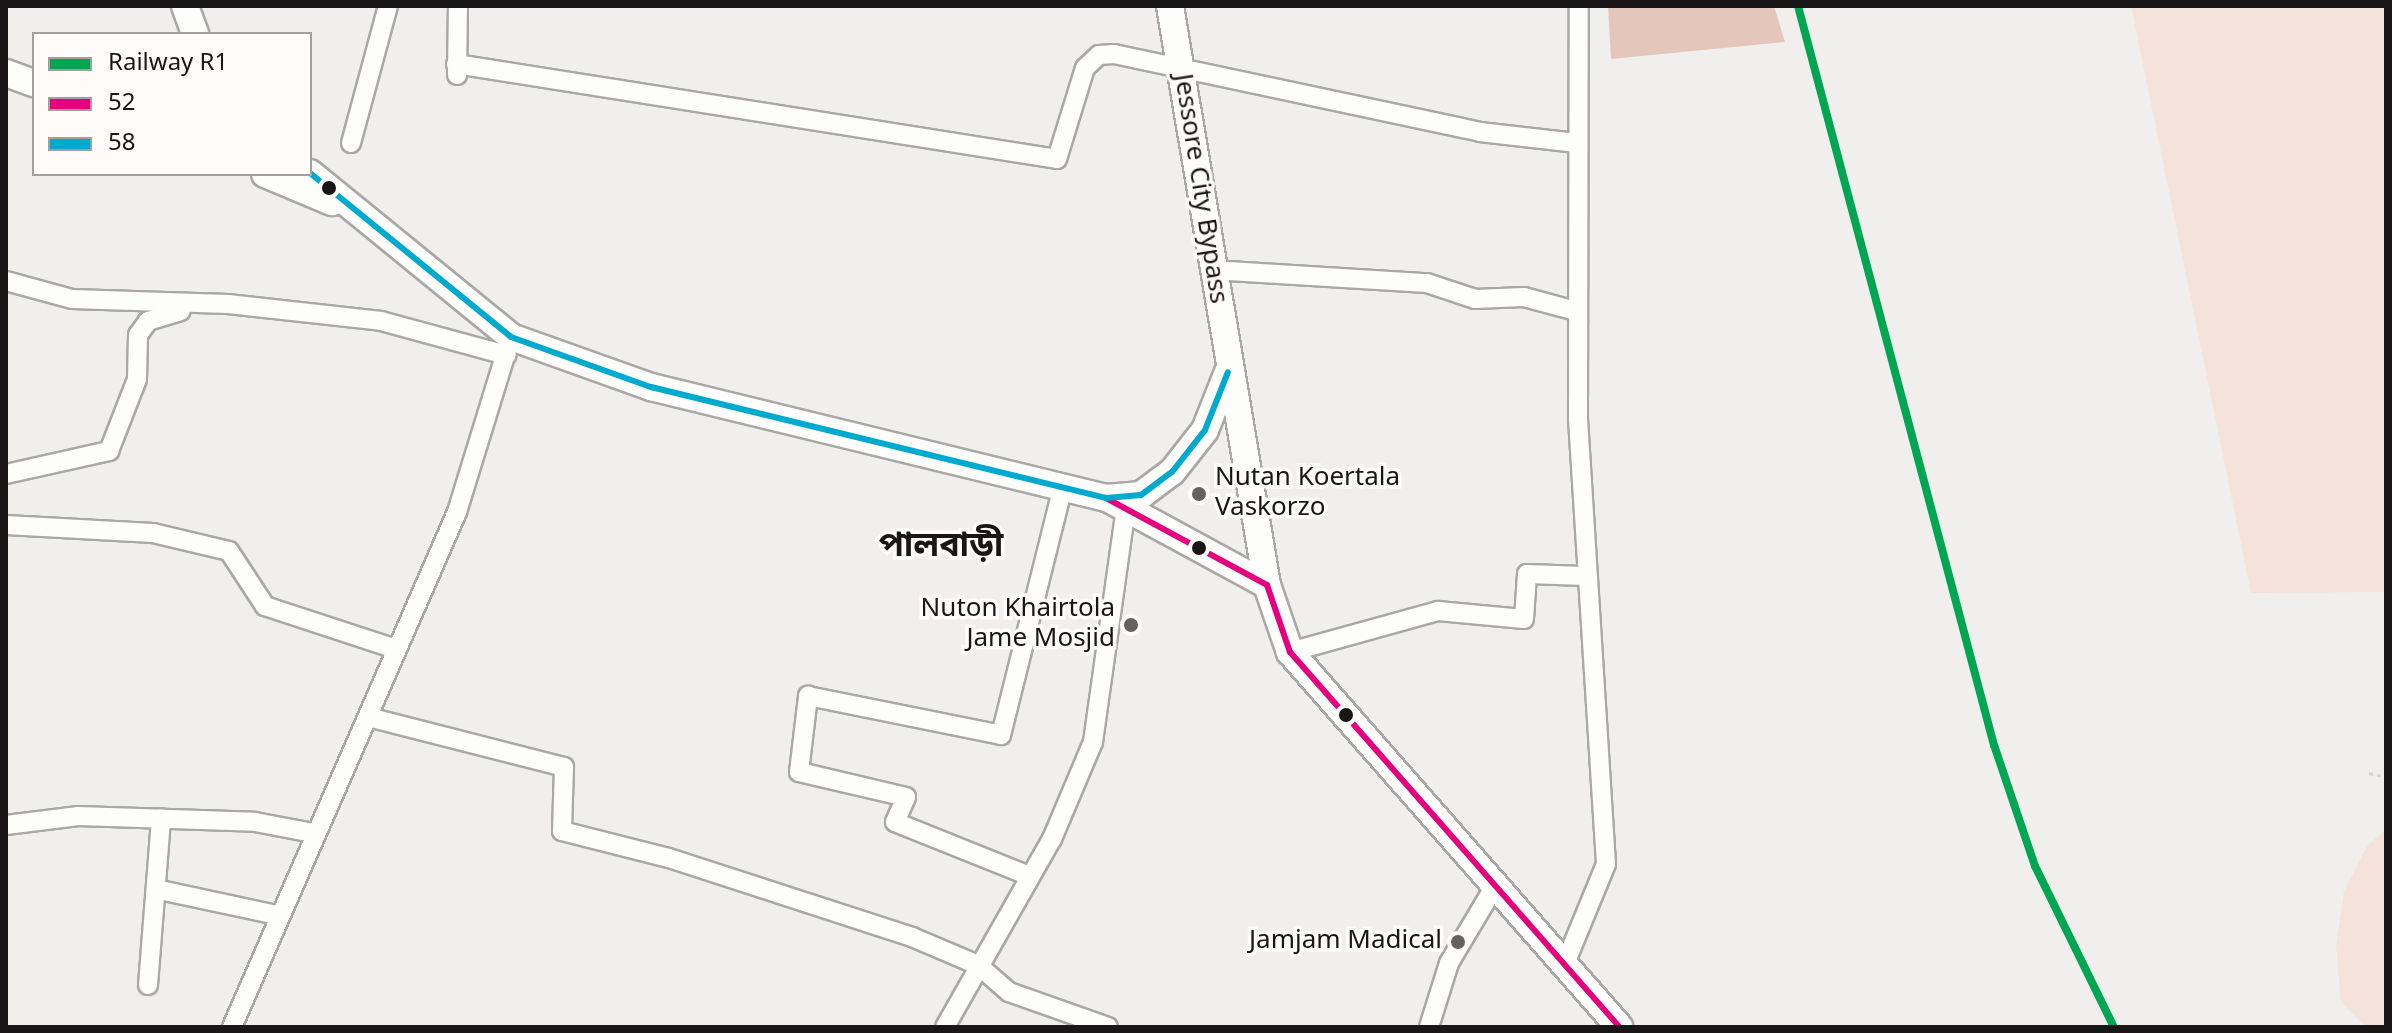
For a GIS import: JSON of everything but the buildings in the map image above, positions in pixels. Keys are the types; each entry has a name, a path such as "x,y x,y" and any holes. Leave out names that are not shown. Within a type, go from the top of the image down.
{"highway":[{"path":"185,6 194,32"},
{"name":"Jessore City Bypass","path":"1170,6 1228,372 1267,585 1290,652"},
{"path":"6,73 32,82"},
{"path":"312,175 342,206 508,346 651,387 1063,487 1116,503 1267,585"},
{"path":"270,176 342,206"},
{"path":"1116,503 1141,495 1172,472 1205,430 1228,372"},
{"path":"1290,652 1492,891 1617,1026"}],"street":[{"path":"351,143 388,6"},
{"path":"458,6 457,69 1057,159 1091,59 1114,54 1180,62 1480,132 1576,143"},
{"path":"1564,966 1606,864 1585,576 1576,311 1579,6"},
{"path":"1212,270 1427,283 1475,299 1524,297 1576,311"},
{"path":"6,281 72,299 192,308"},
{"path":"6,474 109,451 137,379 138,335 148,321 192,308 228,304 381,321 508,346 457,512 277,915 232,1027"},
{"path":"1027,875 895,822 906,797 799,772 808,696 1001,735 1063,487"},
{"path":"945,1027 978,965 1008,923 1027,875 1052,839 1093,742 1116,503"},
{"path":"6,525 153,533 229,551 265,606 396,649"},
{"path":"1290,652 1438,611 1524,619 1527,574 1585,576"},
{"path":"368,717 564,767 562,831 752,883 978,965 1009,992 1108,1027"},
{"path":"6,825 78,816 161,819 314,833"},
{"path":"148,985 160,890 161,819"},
{"path":"160,890 277,915"},
{"path":"1429,1027 1449,963 1492,891"}],"path":[{"path":"2369,773 2386,777"}],"shaded area":[{"path":"1608,6 1774,6 1785,42 1611,59"},
{"path":"2131,6 2386,6 2386,592 2251,593"},
{"path":"2386,829 2386,1027 2366,1027 2341,1002 2336,946 2344,891 2367,846"}],"rail line":[{"name":"R1","path":"1798,6 1994,745 2035,866 2114,1027"}],"transit line":[{"name":"58","path":"312,175 511,337 651,387 1106,498 1141,495 1172,472 1205,430 1228,372"},
{"name":"52","path":"1106,498 1267,585 1290,652 1619,1027"}],"place":[{"name":"Nutan Koertala Vaskorzo","path":"1199,494"},
{"name":"Nuton Khairtola Jame Mosjid","path":"1131,625"},
{"name":"Jamjam Madical","path":"1458,942"}],"district":[{"name":"পালবাড়ী","path":"941,548"}]}
